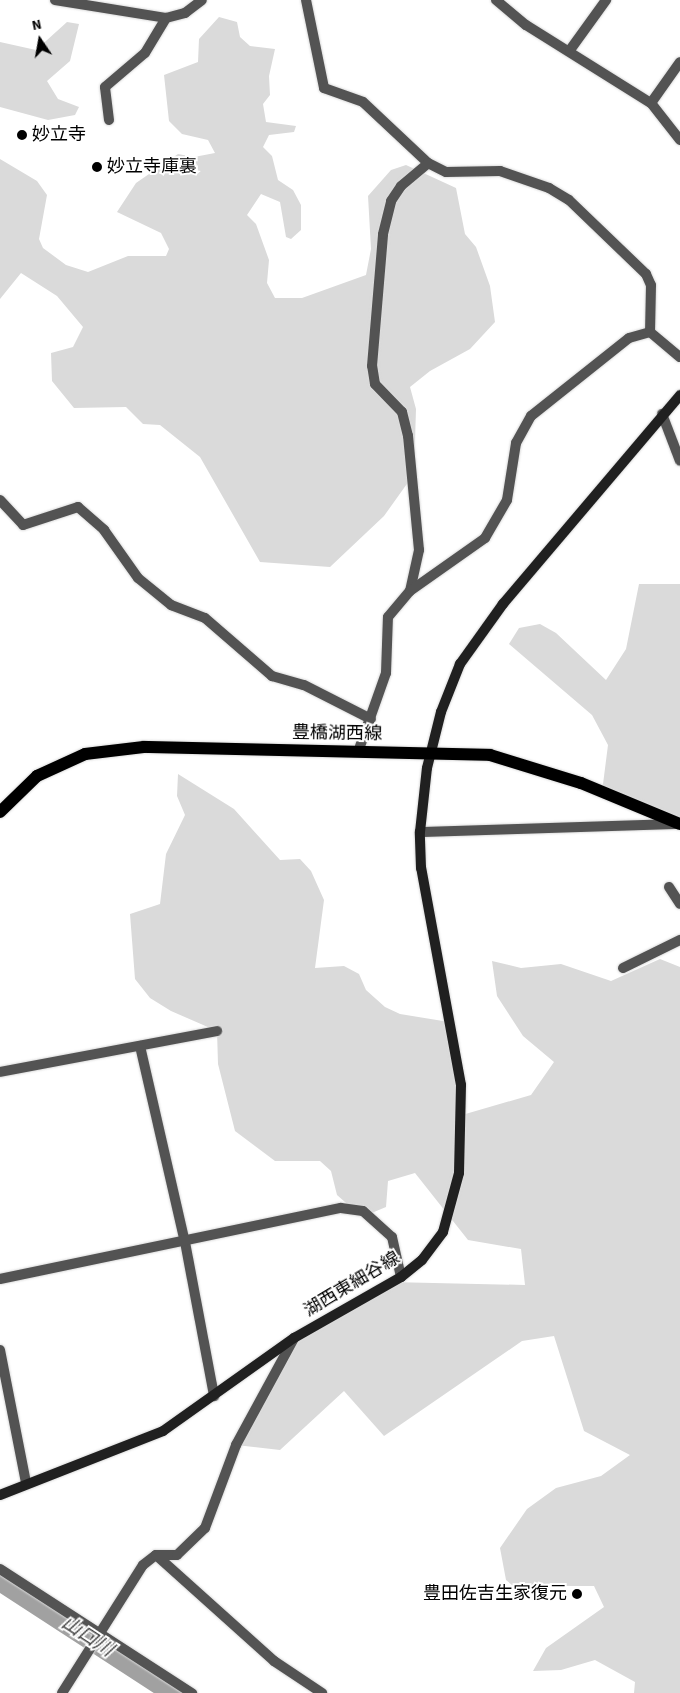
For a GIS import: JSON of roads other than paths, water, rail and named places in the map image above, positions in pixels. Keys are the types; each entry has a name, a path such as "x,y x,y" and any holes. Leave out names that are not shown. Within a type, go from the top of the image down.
{"main road":[{"name":"湖西東細谷線","path":"0,1495 26,1483 123,1451 164,1432 294,1338 401,1277 432,1249 446,1223 459,1173 462,1115 461,1084 421,868 420,832 429,754 460,664 503,604 680,395"},
{"name":"豊橋湖西線","path":"0,812 37,776 85,754 144,747 490,755 542,769 680,824"}],"street":[{"path":"55,0 166,18 185,13 202,0"},
{"path":"306,0 324,88 363,102 428,163 446,172 500,171 549,188 569,200 646,274 651,285 650,332"},
{"path":"496,0 526,26 570,50 651,103 680,140"},
{"path":"570,50 606,0"},
{"path":"109,120 105,87 145,53 166,18"},
{"path":"651,103 680,62"},
{"path":"410,591 419,550 408,436 402,412 374,384 372,366 383,234 391,201 401,186 428,163"},
{"path":"650,332 680,357"},
{"path":"358,752 386,674 388,617 410,591 485,538 507,500 516,443 532,416 629,338 650,332"},
{"path":"662,414 680,461"},
{"path":"0,500 23,525 78,507 104,530 138,578 171,605 206,618 272,676 304,685 371,719"},
{"path":"420,832 680,824"},
{"path":"669,887 680,904"},
{"path":"623,968 680,940"},
{"path":"0,1072 217,1031"},
{"path":"140,1046 185,1242 214,1396"},
{"path":"0,1279 341,1208 363,1211 392,1237 401,1277"},
{"path":"62,1693 98,1633 143,1565 156,1555 177,1555 205,1528 236,1445 294,1338"},
{"path":"0,1350 26,1483"},
{"path":"156,1555 274,1661 322,1693"},
{"path":"0,1569 192,1693"}],"waterway":[{"name":"山口川","path":"0,1580 174,1693"}],"place":[{"name":"妙立寺","path":"22,135"},
{"name":"妙立寺庫裏","path":"97,167"},
{"name":"豊田佐吉生家復元","path":"577,1594"}]}
